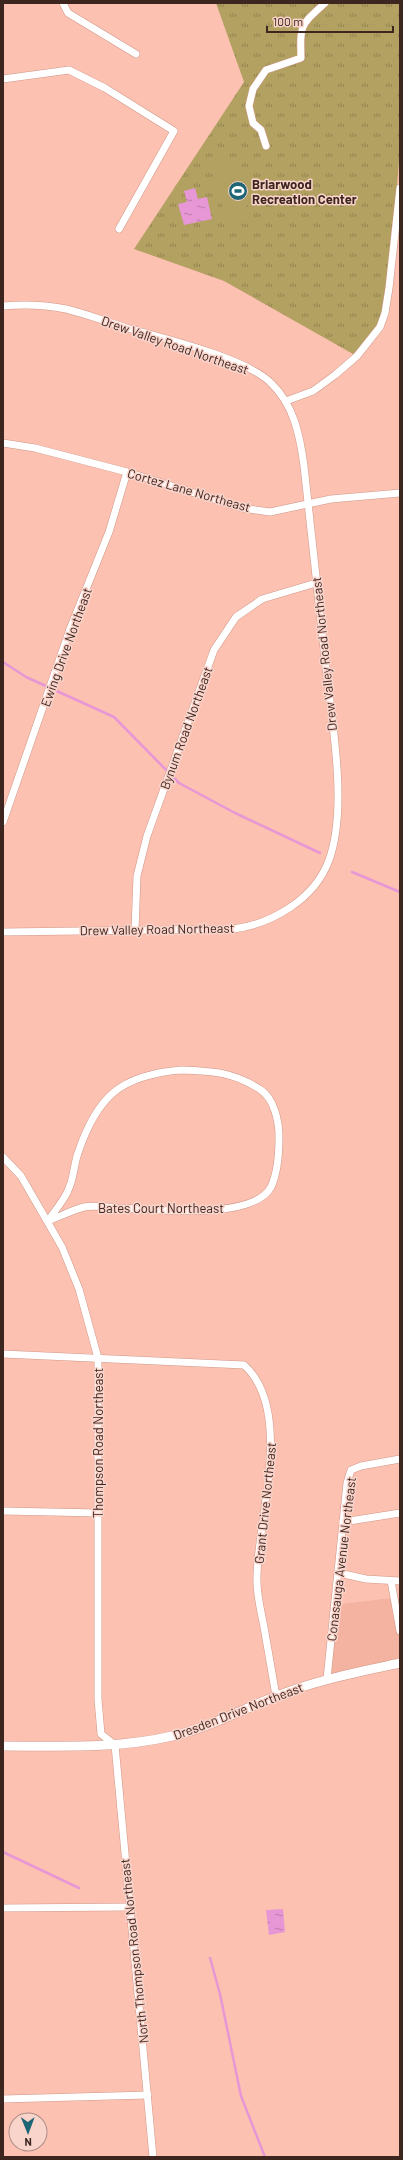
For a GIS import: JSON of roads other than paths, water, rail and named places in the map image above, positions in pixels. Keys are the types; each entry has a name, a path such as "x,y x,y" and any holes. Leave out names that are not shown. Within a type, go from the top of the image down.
{"street":[{"path":"63,3 68,13 136,54"},
{"path":"266,146 262,130 253,123 249,106 253,88 266,70 301,58 301,29 306,20 325,3"},
{"path":"3,79 69,70 105,88 174,131 119,229"},
{"path":"286,402 313,390 335,375 357,356 380,327 385,313 398,229 400,188"},
{"name":"Drew Valley Road Northeast","path":"3,306 38,306 67,309 232,361 260,374 271,383 286,402 299,435 332,723 339,804 336,834 329,861 315,884 298,901 273,919 252,927 233,929 3,932"},
{"name":"Cortez Lane Northeast","path":"3,444 35,448 127,472 242,508 270,512 331,499 400,493"},
{"name":"Ewing Drive Northeast","path":"3,822 70,629 109,532 127,472"},
{"name":"Bynum Road Northeast","path":"135,930 137,876 147,836 214,650 236,617 262,599 316,583"},
{"name":"Bates Court Northeast","path":"181,1070 217,1071 249,1082 266,1094 275,1111 279,1128 279,1158 270,1187 260,1199 243,1206 217,1210 85,1207 48,1221 69,1189 78,1152 95,1115 113,1091 136,1078 155,1072 181,1070"},
{"name":"Thompson Road Northeast","path":"3,1158 21,1176 62,1247 79,1289 98,1358 98,1699 101,1734 115,1745"},
{"name":"Grant Drive Northeast","path":"3,1354 244,1365 255,1374 263,1393 272,1436 264,1523 257,1576 276,1696"},
{"name":"Conasauga Avenue Northeast","path":"327,1679 347,1483 351,1470 361,1466 400,1459"},
{"path":"3,1511 98,1513"},
{"path":"343,1522 400,1513"},
{"path":"338,1573 366,1579 400,1581"},
{"path":"391,1581 400,1631"},
{"name":"Dresden Drive Northeast","path":"3,1746 115,1745 174,1736 224,1719 276,1696 327,1679 400,1663"},
{"name":"North Thompson Road Northeast","path":"115,1745 153,2157"},
{"path":"3,1908 130,1907"},
{"path":"3,2099 148,2095"}],"water":[{"path":"195,188 198,199 207,197 212,219 184,225 178,204 187,202 184,191"},
{"path":"283,1909 285,1932 269,1935 266,1910"}],"waterway":[{"path":"3,662 26,677 114,717 179,783 235,813 320,853"},
{"path":"352,872 400,892"},
{"path":"3,1852 79,1888"},
{"path":"210,1958 220,1994 241,2096 265,2157"}],"place":[{"name":"Briarwood Recreation Center","path":"238,191"}]}
